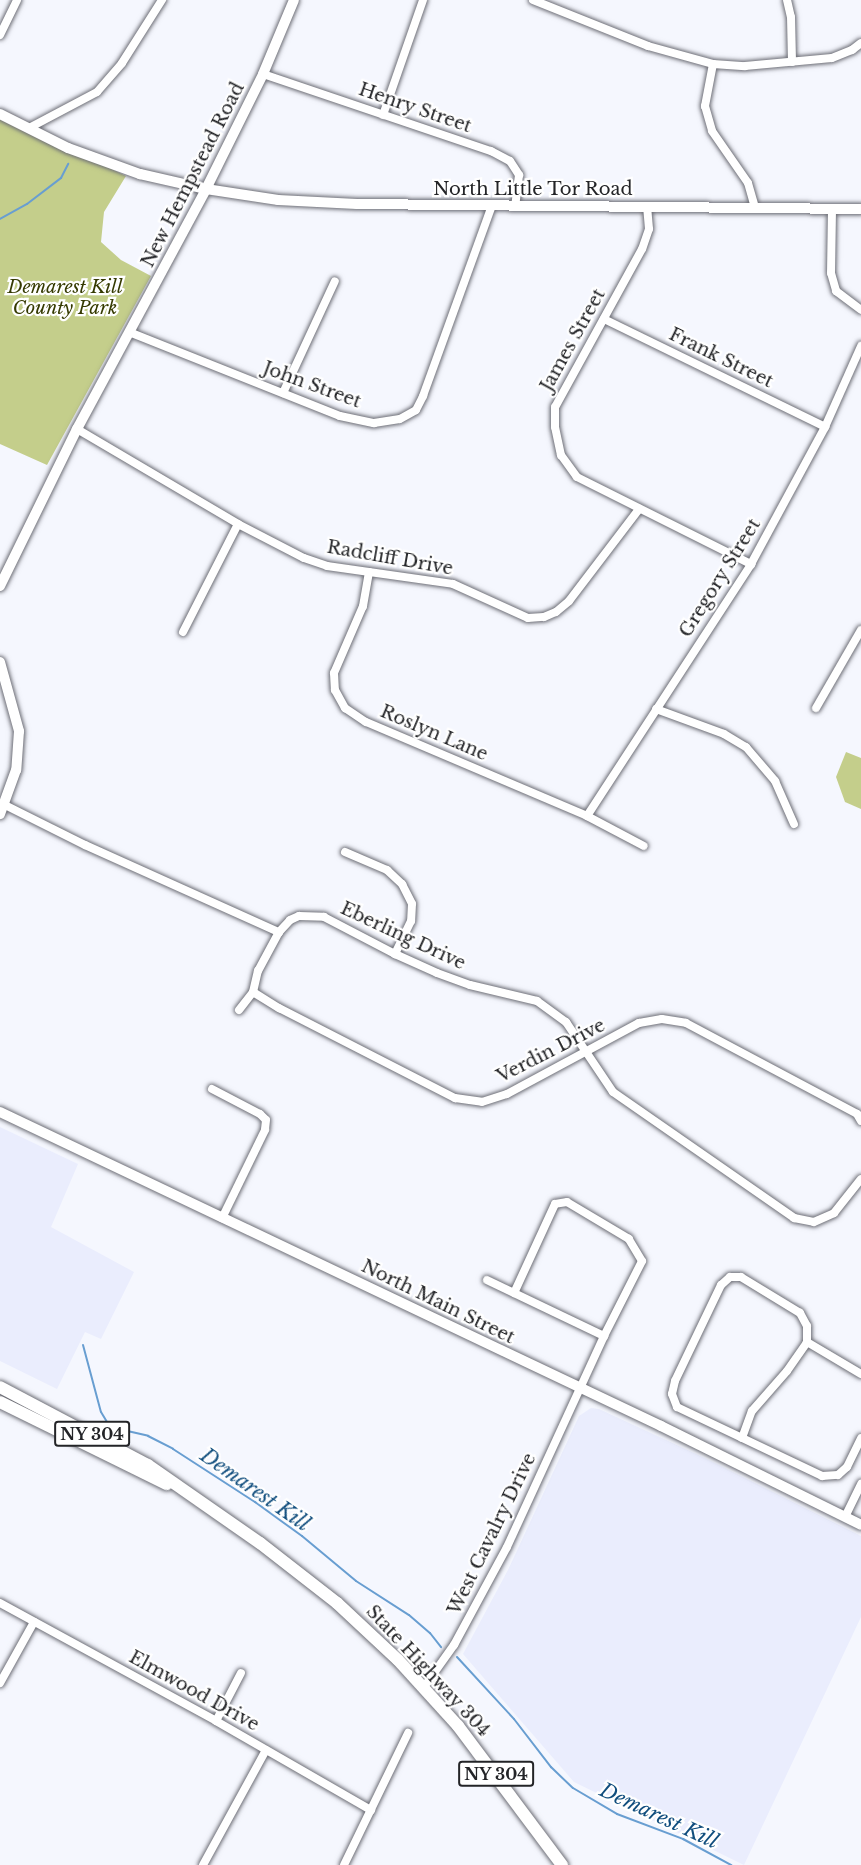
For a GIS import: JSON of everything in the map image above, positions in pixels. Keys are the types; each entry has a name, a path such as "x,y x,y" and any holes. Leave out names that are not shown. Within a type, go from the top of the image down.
{"main road":[{"name":"State Highway 304","path":"0,1387 142,1461 179,1489 251,1537 322,1591 381,1643 424,1688 491,1766 562,1865"},
{"name":"State Highway 304","path":"0,1402 138,1472 179,1489"}],"street":[{"path":"0,35 17,0"},
{"path":"28,128 97,92 122,63 162,0"},
{"name":"New Hempstead Road","path":"0,586 77,429 206,189 263,74 294,0"},
{"path":"383,115 423,0"},
{"path":"533,0 648,46 712,64 792,62 832,58 852,51 861,43"},
{"path":"787,0 791,17 792,62"},
{"path":"712,64 705,106 712,131 748,183 755,207"},
{"name":"Henry Street","path":"263,74 491,151 510,161 519,175 515,206"},
{"name":"North Little Tor Road","path":"0,114 103,162 140,174 206,189 308,202 861,209"},
{"name":"John Street","path":"129,332 340,416 374,423 400,419 416,410 492,206"},
{"name":"James Street","path":"647,206 649,230 642,249 555,407 555,427 561,455 577,477 751,564"},
{"path":"832,210 831,273 837,291 861,310"},
{"path":"283,393 335,281"},
{"name":"Frank Street","path":"604,319 825,427"},
{"name":"Gregory Street","path":"587,816 751,564 825,427 861,346"},
{"name":"Radcliff Drive","path":"77,429 238,524 304,558 327,566 432,579 453,584 528,618 544,617 556,612 569,601 639,509"},
{"path":"183,632 238,524"},
{"name":"Roslyn Lane","path":"369,572 363,606 334,673 335,690 345,708 366,722 587,816 644,846"},
{"path":"816,708 858,645 861,630"},
{"path":"0,662 19,731 18,758 2,810 279,932 258,970 253,992 239,1010"},
{"path":"656,709 724,734 746,747 775,781 794,824"},
{"path":"345,852 387,870 402,884 412,904 411,921 395,954"},
{"name":"Eberling Drive","path":"279,932 290,920 299,916 324,917 395,954 470,984 537,1001 566,1022 585,1053 614,1092 794,1218 814,1222 834,1213 861,1179"},
{"name":"Verdin Drive","path":"253,992 279,1008 455,1098 482,1102 507,1094 639,1023 662,1018 686,1023 857,1114 861,1121"},
{"path":"212,1089 260,1114 266,1120 265,1130 222,1218"},
{"name":"North Main Street","path":"0,1112 580,1388 861,1525"},
{"name":"West Cavalry Drive","path":"424,1688 454,1645 507,1547 604,1336 642,1261 629,1239 567,1202 555,1204 514,1293"},
{"path":"742,1438 752,1411 787,1371 807,1342 807,1326 800,1313 741,1277 730,1277 721,1285 675,1381 672,1394 677,1407 742,1438 822,1476 838,1475 847,1467 861,1438"},
{"path":"487,1280 604,1336"},
{"path":"807,1342 861,1374"},
{"path":"845,1517 861,1484"},
{"name":"Elmwood Drive","path":"0,1603 216,1721 371,1810"},
{"path":"0,1683 34,1622"},
{"path":"216,1721 241,1673"},
{"path":"345,1865 408,1732"},
{"path":"203,1865 266,1750"}],"shaded area":[{"path":"0,1127 78,1164 51,1227 134,1272 101,1339 85,1332 57,1389 0,1361"},
{"path":"591,1408 599,1409 707,1459 861,1536 861,1617 744,1865 574,1782 463,1654 508,1570 579,1416"}],"green space":[{"name":"Demarest Kill County Park","path":"0,115 126,176 104,212 101,242 121,260 151,276 47,465 0,444"},
{"path":"846,752 861,758 861,809 845,802 836,777"}],"waterway":[{"path":"0,219 27,204 61,178 68,164"},
{"name":"Demarest Kill","path":"83,1345 101,1412 107,1422 123,1430 148,1436 173,1449 255,1502 302,1536 356,1581 409,1615 430,1633 441,1647"},
{"name":"Demarest Kill","path":"457,1657 514,1719 551,1767 573,1788 617,1814 683,1839 731,1865"}]}
